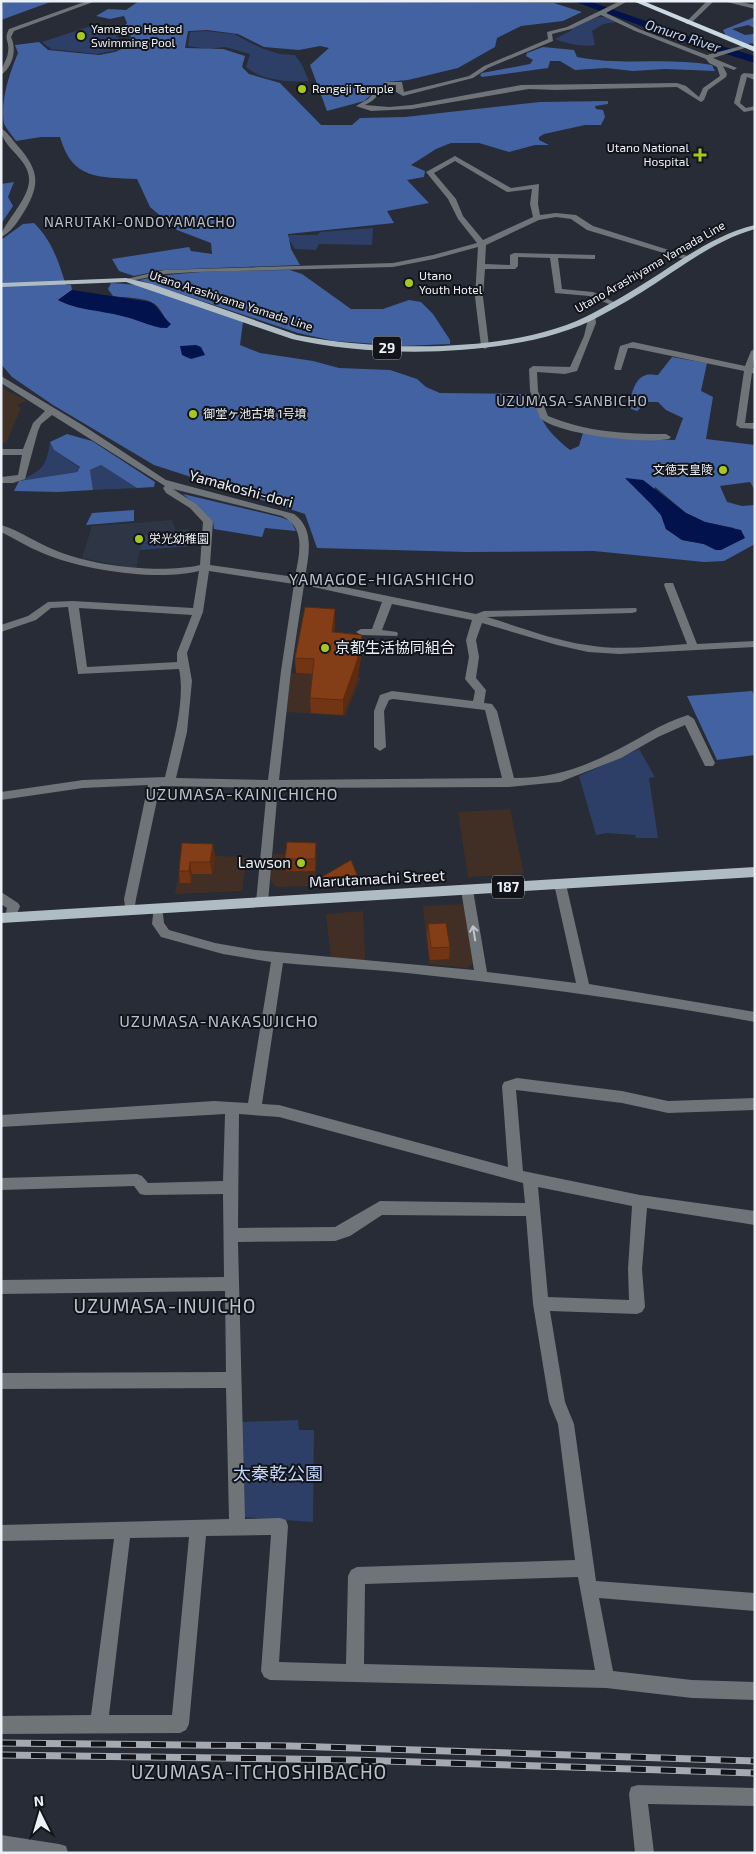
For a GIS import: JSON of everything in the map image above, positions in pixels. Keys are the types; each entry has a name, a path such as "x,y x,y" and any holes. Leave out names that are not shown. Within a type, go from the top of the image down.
{"highway":[{"path":"638,2 742,48 755,50"}],"main road":[{"name":"Utano Arashiyama Yamada Line","path":"1,285 126,280 149,286 295,337 317,342 366,348 485,346 559,330 592,317 722,238 755,227"},
{"name":"Marutamachi Street","path":"6,918 755,872"}],"street":[{"path":"1,73 13,54 8,37 11,30 93,1"},
{"path":"625,1 568,28 549,33 551,40 486,67 471,77 403,94 399,92 400,83 387,83 370,100 359,106 375,110 521,87 542,86 555,88 677,85 684,87 701,100 705,89 723,77 724,74 720,66 711,62 708,57"},
{"path":"688,23 711,1"},
{"path":"726,1 744,3 755,7"},
{"path":"605,12 637,30 708,57 752,75 755,78"},
{"path":"708,57 742,48"},
{"path":"739,71 745,80 737,98 737,103 744,110 755,108"},
{"path":"1,130 25,158 33,174 31,191 28,198 14,223 1,234"},
{"path":"485,346 479,297 482,244 463,220 452,203 452,199 430,174 452,158 510,190 536,186 534,204 538,218"},
{"path":"126,280 164,272 196,270 393,266 482,244 538,218 556,215 572,217 590,228 690,258"},
{"path":"480,266 512,267 514,266 514,255 592,257"},
{"path":"554,256 558,291 590,294 614,304"},
{"path":"592,317 592,328 582,347 574,369 565,371 533,369 534,391 544,418 577,430 629,437 666,437"},
{"path":"618,368 624,346 633,345 752,370"},
{"path":"755,351 740,425 755,426"},
{"name":"Yamakoshi-dori","path":"3,382 80,428 150,474 172,485 285,514 296,520 302,528 304,541 273,784 262,902"},
{"path":"1,480 13,480 22,476 33,428 43,415 51,411"},
{"path":"1,452 27,452"},
{"path":"170,781 181,732 187,681 182,653 198,612 208,521 193,506 169,491 168,488 172,485"},
{"path":"1,528 54,554 90,562 139,572 186,571 204,567 298,580 478,618 561,643 588,649 619,651 755,644"},
{"path":"669,585 693,648"},
{"path":"376,633 388,600"},
{"path":"1,628 32,618 48,605 73,604 198,612"},
{"path":"73,604 82,671 183,665"},
{"path":"478,705 481,690 470,679 474,657 471,640 478,618 484,614 632,610"},
{"path":"361,632 393,634"},
{"path":"380,747 379,711 384,698 388,696 478,705 492,711 510,783"},
{"path":"1,796 83,784 155,781 273,784 510,783 560,778 617,755 654,734 688,719 709,763"},
{"path":"130,910 130,899 155,781"},
{"path":"560,884 584,989"},
{"path":"467,890 481,976"},
{"path":"1,897 14,906 6,918"},
{"path":"158,909 158,924 165,934 230,951 481,976 670,1000 755,1017"},
{"path":"254,1108 278,957"},
{"path":"606,1679 585,1568 566,1424 558,1402 541,1304 532,1210 523,1177 509,1086 517,1084 622,1097 653,1105 755,1104"},
{"path":"1,1121 214,1107 254,1108 288,1114 523,1177 640,1200 755,1218"},
{"path":"232,1108 230,1187 237,1527"},
{"path":"1,1184 137,1180 145,1189 230,1187"},
{"path":"541,1304 637,1307 635,1269 640,1200"},
{"path":"231,1235 335,1234 345,1231 380,1208 532,1210"},
{"path":"1,1287 232,1284"},
{"path":"1,1380 234,1380"},
{"path":"1,1533 280,1526 270,1671 606,1679 692,1689 755,1691"},
{"path":"1,1725 180,1724 198,1528"},
{"path":"99,1724 123,1530"},
{"path":"355,1672 357,1576 585,1568"},
{"path":"589,1589 755,1602"},
{"path":"644,1853 638,1794 755,1797"},
{"path":"1,1844 59,1853"}],"shaded area":[{"path":"3,1 53,1 1,20"},
{"path":"139,1 554,3 582,12 563,21 521,26 497,38 495,47 458,68 408,80 386,82 364,101 327,111 310,65 329,48 320,46 299,50 264,47 238,34 207,30 188,31 185,48 223,49 245,56 242,67 249,74 280,83 321,125 352,125 360,118 405,117 540,102 608,101 608,104 595,106 596,109 603,110 605,117 601,125 585,125 544,134 539,137 539,140 549,145 535,145 509,152 479,143 451,143 436,149 411,165 425,171 424,177 407,180 429,203 387,211 394,223 288,234 291,249 300,265 162,270 134,276 119,271 112,259 189,247 191,251 212,254 211,243 177,230 150,207 137,179 99,176 80,169 65,151 60,137 41,137 16,141 4,124 3,107 11,70 18,53 15,45 39,42 48,50 99,55 115,52 128,46 131,36 123,28 127,23 124,16 110,19 96,16 108,9 126,10"},
{"path":"755,17 755,28 748,25 732,29 745,35 754,34 755,43 747,44 726,36 723,30"},
{"path":"543,47 574,50 577,57 594,60 695,63 712,65 715,71 665,69 633,71 606,68 575,70 560,61 550,61 548,68 482,77 480,75 482,73 530,64 533,60 526,56 527,53"},
{"path":"14,182 8,197 13,206 1,224 1,184"},
{"path":"34,223 41,230 54,252 66,285 71,285 72,290 58,300 127,317 161,328 170,324 152,302 113,296 108,289 111,283 140,285 243,322 240,345 260,353 313,361 339,368 390,370 417,379 426,387 440,393 526,394 534,398 540,415 551,433 570,450 579,446 583,433 636,439 675,440 683,418 666,410 658,402 647,402 637,411 631,409 635,384 647,375 658,375 672,357 707,363 701,391 713,397 706,439 755,445 755,490 750,482 720,486 727,502 742,506 755,505 755,544 724,561 704,562 594,551 467,552 317,548 305,514 154,465 53,405 12,377 1,364 1,240 23,224","holes":["655,487 686,513 705,522 734,528 716,550 704,544 682,540 666,529 661,515 652,505"]},
{"path":"290,270 302,274 351,309 383,309 409,300 421,302 433,314 450,340 450,344 404,346 334,341 298,333 139,280 196,272"},
{"path":"72,290 150,302 171,324 167,328 157,327 131,318 73,306 58,300"},
{"path":"196,345 201,347 205,355 191,359 182,355 180,346"},
{"path":"1,387 27,401 17,405 21,408 6,443 1,443"},
{"path":"67,434 92,441 155,482 154,487 137,488 101,465 90,470 93,490 58,492 14,491 19,481 77,472 80,467 54,450 50,442"},
{"path":"625,478 643,480 686,513 705,522 741,530 745,538 721,550 716,550 704,544 682,540 666,529 661,515"},
{"path":"183,494 280,517 291,521 296,531 265,528 262,537 214,529 213,521"},
{"path":"134,510 134,521 86,525 92,513"},
{"name":"栄光幼稚園","path":"172,520 176,530 189,529 191,546 140,550 136,569 82,558 92,526"},
{"path":"291,673 361,677 345,716 286,712"},
{"path":"752,691 755,696 755,755 717,760 687,696"},
{"path":"510,809 524,874 468,877 458,812"},
{"path":"273,854 317,854 313,886 275,887 270,879"},
{"path":"182,855 247,857 242,891 175,894"},
{"path":"467,904 475,962 467,968 429,964 423,906"},
{"path":"363,911 365,961 331,958 326,914"}],"green space":[{"path":"598,17 607,17 617,22 603,24 592,31 595,45 575,45 555,39 572,30 572,28"},
{"path":"97,24 114,30 112,31 119,35 116,36 122,41 128,41 126,46 97,54 51,49 42,42"},
{"path":"206,31 234,34 261,48 280,54 295,55 309,81 284,81 268,78 253,72 246,67 250,54 225,47 209,49 188,46 190,32"},
{"path":"373,228 372,245 319,244 316,250 295,249 288,238 289,235 317,235 320,232"},
{"path":"50,442 54,450 80,468 76,472 19,481 42,467 47,458"},
{"path":"101,465 137,488 93,490 90,470"},
{"path":"189,532 191,546 140,550 145,535"},
{"path":"639,749 655,777 649,778 658,838 636,838 635,835 606,833 596,835 579,776"},
{"name":"太秦乾公園","path":"298,1420 299,1430 314,1430 313,1522 243,1517 241,1422"}],"building":[{"path":"305,607 335,609 332,632 362,635 357,661 343,700 310,698 314,659 295,658"},
{"path":"287,842 316,843 315,859 285,859"},
{"path":"182,843 213,844 210,862 190,862 189,871 179,871"},
{"path":"351,860 357,875 320,878"},
{"path":"446,923 450,947 431,948 428,924"}],"waterway":[{"name":"Omuro River","path":"578,1 684,38 738,53 755,60"}],"railway":[{"path":"1,1743 291,1746 755,1761"},
{"path":"1,1755 354,1760 755,1773"}],"place":[{"name":"Yamagoe Heated Swimming Pool","path":"81,36"},
{"name":"Rengeji Temple","path":"302,89"},
{"name":"Utano National Hospital","path":"700,155"},
{"name":"Utano Youth Hotel","path":"409,283"},
{"name":"御堂ヶ池古墳 1号墳","path":"193,414"},
{"name":"文徳天皇陵","path":"723,470"},
{"name":"栄光幼稚園","path":"139,539"},
{"name":"京都生活協同組合","path":"325,648"},
{"name":"Lawson","path":"301,863"}],"district":[{"name":"NARUTAKI-ONDOYAMACHO","path":"140,222"},
{"name":"UZUMASA-SANBICHO","path":"572,401"},
{"name":"YAMAGOE-HIGASHICHO","path":"382,579"},
{"name":"UZUMASA-KAINICHICHO","path":"242,794"},
{"name":"UZUMASA-NAKASUJICHO","path":"219,1021"},
{"name":"UZUMASA-INUICHO","path":"165,1306"},
{"name":"UZUMASA-ITCHOSHIBACHO","path":"259,1772"}]}
